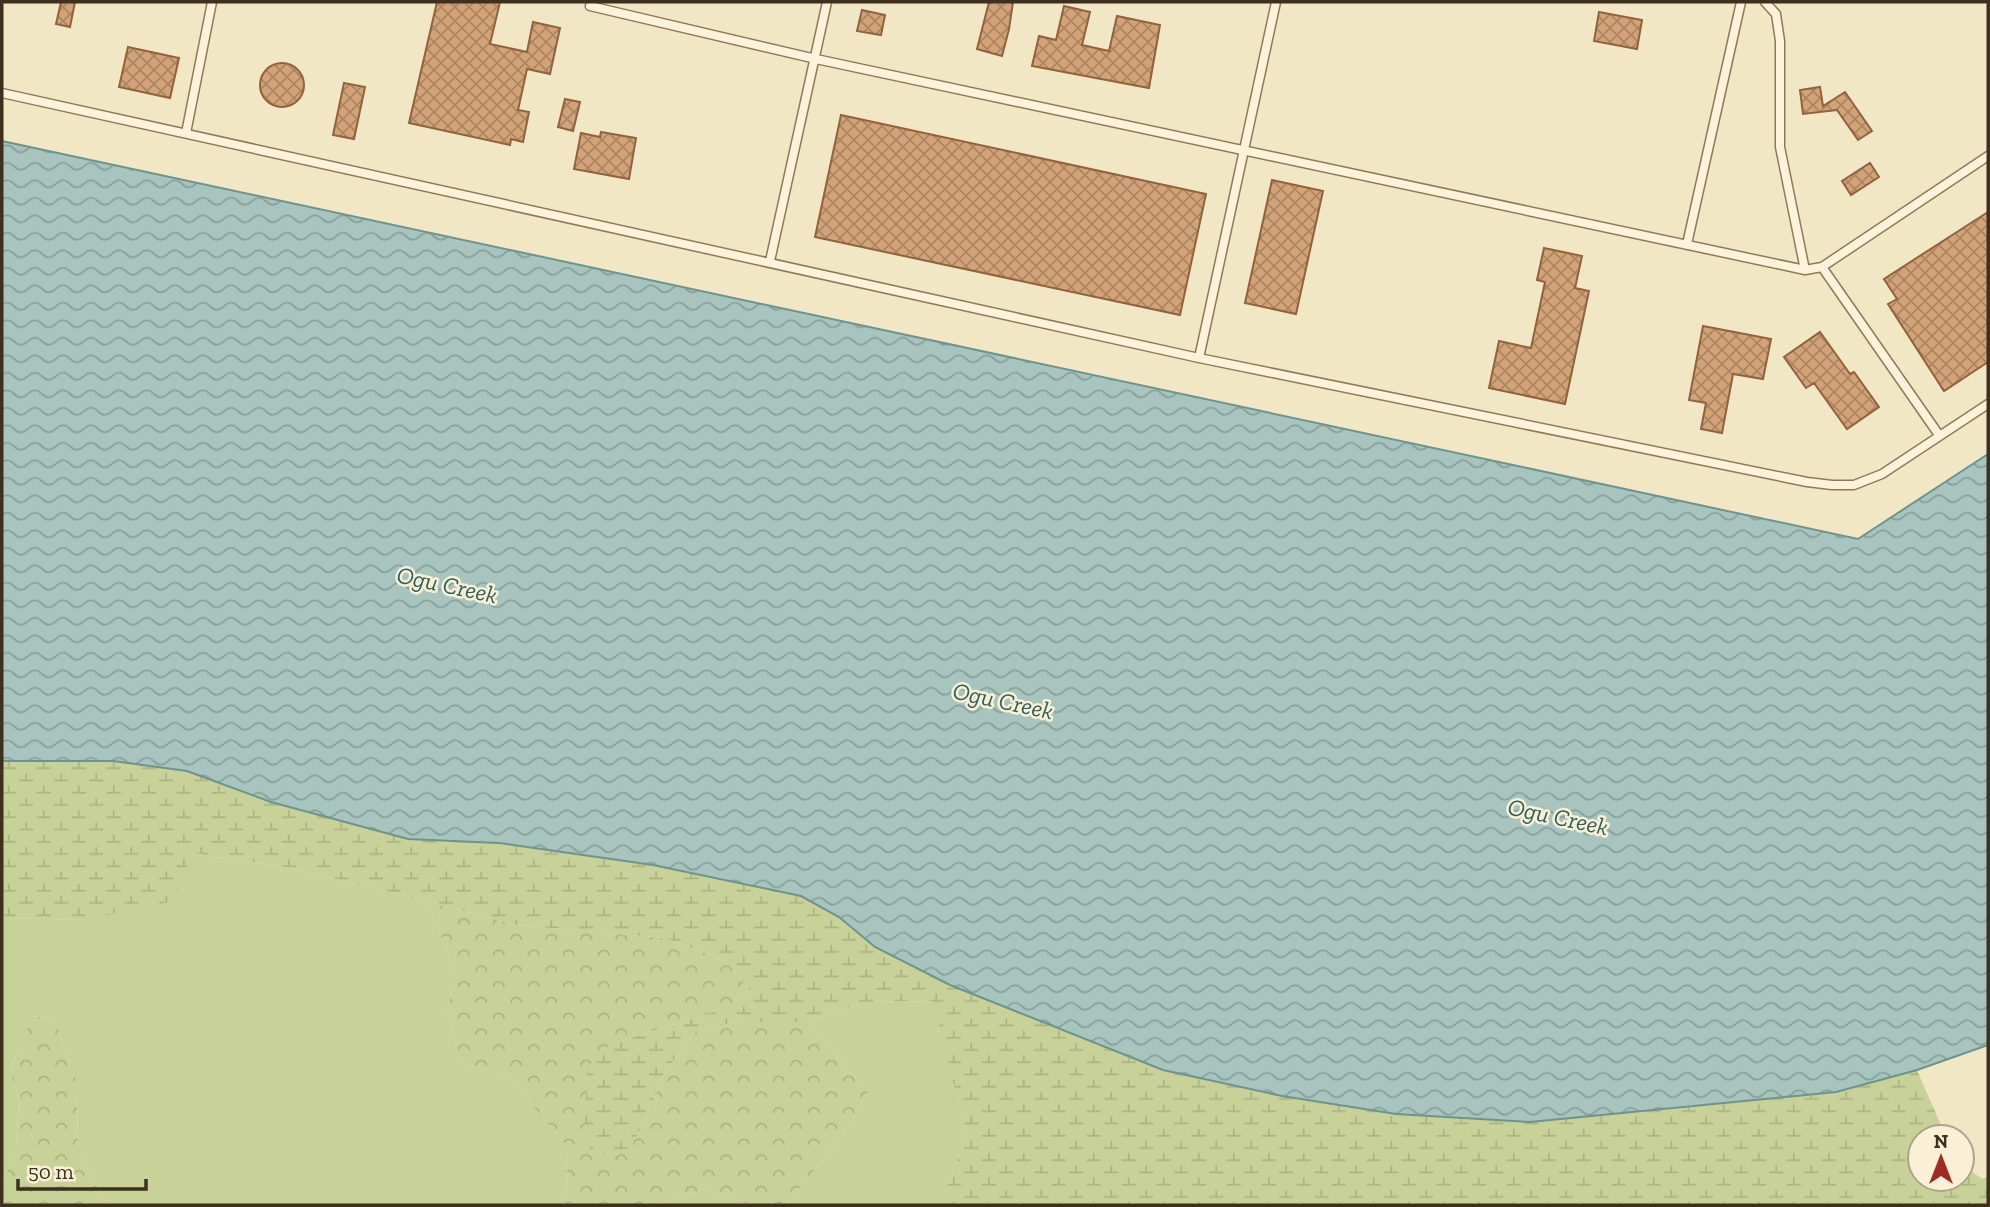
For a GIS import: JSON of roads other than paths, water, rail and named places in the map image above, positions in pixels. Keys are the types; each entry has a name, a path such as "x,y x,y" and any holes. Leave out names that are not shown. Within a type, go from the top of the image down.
{"lane":[{"path":"186,134 212,2"},
{"path":"770,261 827,2"},
{"path":"1199,358 1276,2"},
{"path":"1687,244 1741,2"},
{"path":"1765,2 1776,14 1780,41 1780,147 1805,270"},
{"path":"590,6 816,59 1805,270 1822,267 1988,156"},
{"path":"2,93 1199,358 1807,482 1854,485 1882,474 1988,404"},
{"path":"1822,267 1939,435"}],"water":[{"name":"Ogu Creek","path":"2,141 1858,539 1988,454 1988,1045 1917,1070 1836,1092 1530,1122 1396,1114 1282,1096 1163,1070 950,985 875,947 839,917 801,896 653,865 499,843 408,839 271,802 187,771 113,761 2,761"}]}
